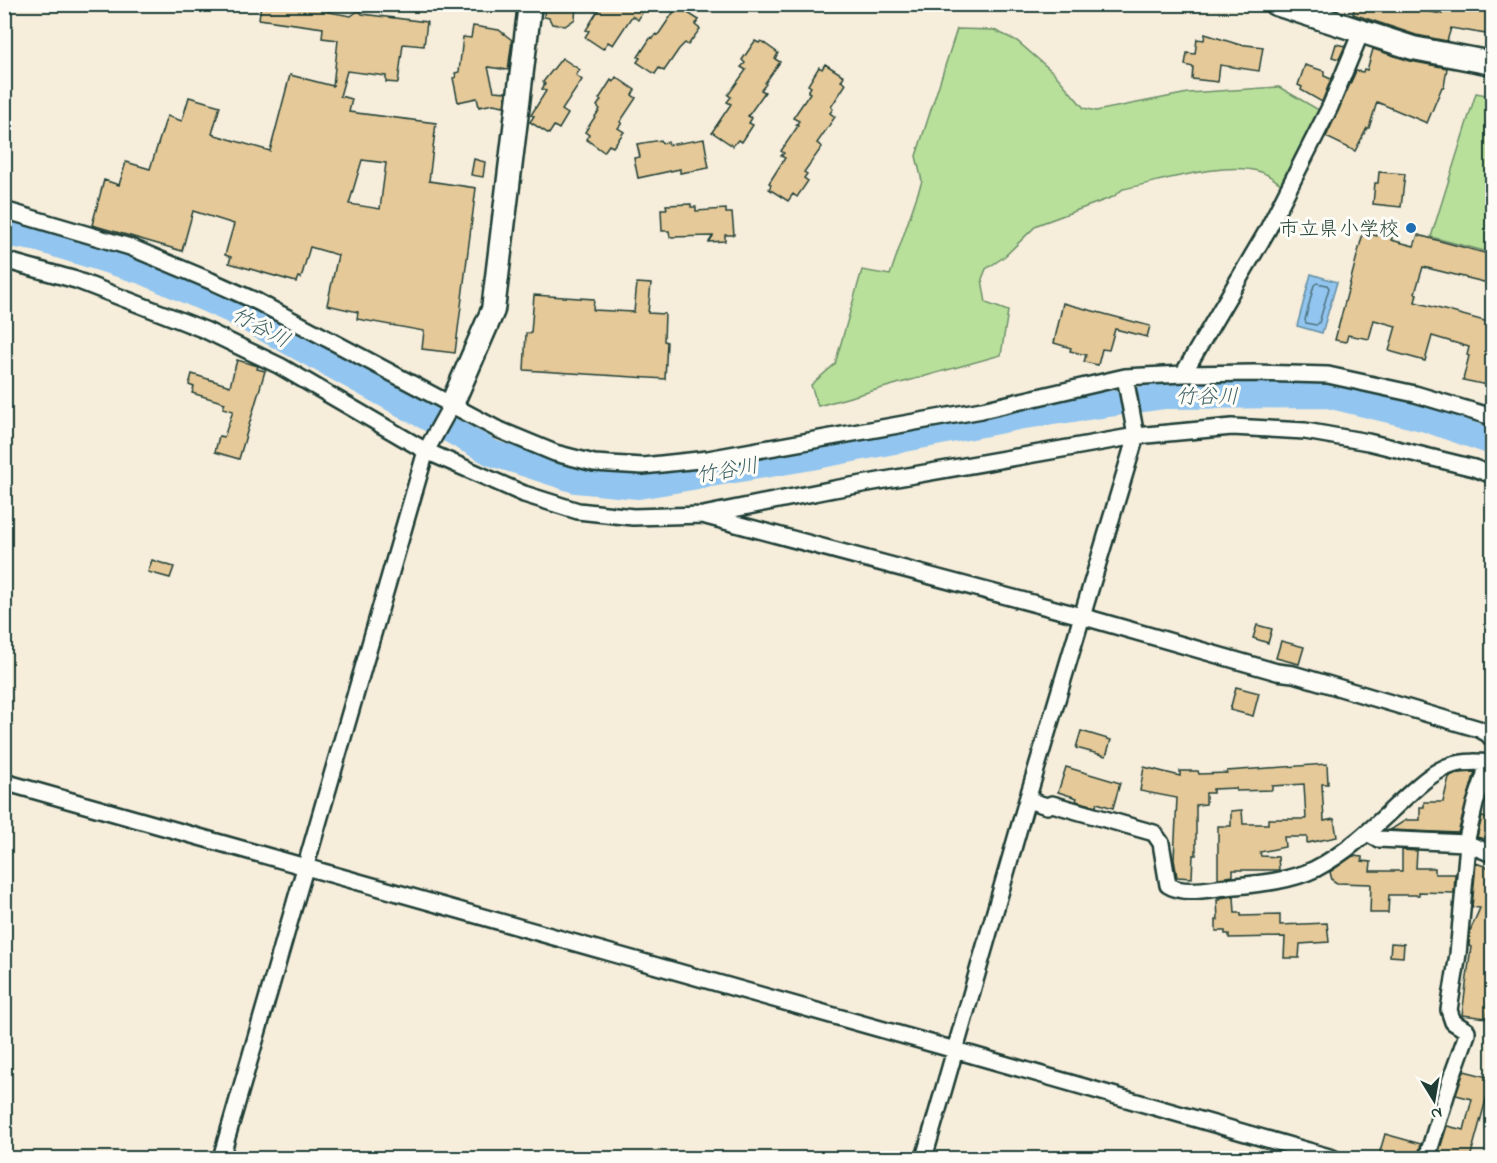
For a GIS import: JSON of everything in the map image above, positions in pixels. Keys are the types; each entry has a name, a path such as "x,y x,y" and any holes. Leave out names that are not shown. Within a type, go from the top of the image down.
{"street":[{"path":"221,1158 428,447 450,407 493,310 530,4"},
{"path":"1276,4 1413,48 1492,63"},
{"path":"1183,374 1272,221 1330,107 1361,32"},
{"path":"4,210 129,247 221,285 258,302 450,407 555,453 594,463 644,466 708,459 982,410 1126,381 1183,374 1328,375 1415,394 1492,417"},
{"path":"4,260 76,280 205,330 280,366 428,447 524,494 578,511 633,517 703,515 834,489 1136,436 1232,427 1305,431 1368,442 1474,468 1492,475"},
{"path":"924,1158 1081,616 1136,436 1126,381"},
{"path":"703,515 1081,616 1277,672 1293,674 1479,729 1492,739"},
{"path":"1027,800 1047,806 1052,804 1154,833 1161,843 1168,885 1175,889 1199,891 1300,875 1325,863 1367,833 1439,770 1461,763 1489,763 1475,804 1467,844 1458,954 1449,1010 1453,1022 1467,1031 1467,1034 1427,1158"},
{"path":"4,782 1333,1158"},
{"path":"1367,833 1378,839 1467,844 1492,854"}],"green space":[{"path":"957,29 994,30 1017,41 1054,73 1084,108 1096,111 1188,93 1279,87 1324,113 1281,184 1264,173 1246,169 1192,173 1123,189 1113,197 1037,225 1004,257 986,269 982,279 986,303 1008,311 1001,355 818,406 811,385 835,364 862,270 890,275 922,181 916,156"},
{"path":"1476,93 1492,96 1492,253 1431,237"}],"water":[{"path":"1311,274 1337,282 1322,333 1297,326"}],"building":[{"path":"261,4 329,4 328,12 351,16 359,10 362,14 427,22 424,46 403,44 398,83 386,82 386,76 347,71 340,96 352,99 349,112 436,123 429,181 476,188 455,353 422,349 424,331 357,319 358,312 327,305 338,255 310,247 301,278 298,277 296,282 229,263 231,257 225,255 234,224 193,211 182,251 92,225 104,180 119,185 126,162 150,169 167,116 182,121 189,97 220,106 212,134 270,151 290,75 333,86 338,40 322,38 323,28 259,19","holes":["362,160 386,163 380,209 349,204"]},
{"path":"545,4 576,4 575,19 565,26 552,24 549,18 544,17"},
{"path":"602,4 647,4 638,20 632,16 613,45 608,42 603,49 585,37 589,31 586,30"},
{"path":"1355,4 1417,4 1416,9 1442,14 1442,4 1492,4 1492,35 1451,28 1447,41 1416,35 1353,14"},
{"path":"680,8 699,20 695,25 700,29 688,45 685,43 679,49 664,71 659,68 655,74 637,62 640,58 638,57 651,37 658,35 675,10 678,11"},
{"path":"473,26 499,30 512,40 508,70 488,67 494,91 506,92 504,106 493,104 479,107 477,98 458,102 453,78 456,77 455,73 459,72 463,37 471,38"},
{"path":"1205,34 1237,44 1263,47 1259,71 1220,65 1218,82 1192,79 1193,67 1185,65 1187,53 1195,54 1197,39 1204,40"},
{"path":"755,41 759,43 761,41 778,53 775,59 780,62 761,90 765,92 748,116 752,118 749,123 753,125 742,142 738,140 733,146 712,132 731,104 727,102 731,97 728,95 746,70 741,67 745,63 742,60"},
{"path":"1336,44 1345,46 1339,59 1332,57"},
{"path":"1373,49 1410,61 1447,68 1444,87 1442,87 1427,123 1377,102 1369,128 1355,151 1326,137 1356,71 1367,70"},
{"path":"562,58 580,70 576,75 582,80 562,110 568,114 559,129 554,126 549,134 530,122 534,116 531,115 546,91 542,89 545,84 543,82"},
{"path":"825,64 844,76 841,81 846,84 831,107 833,109 830,113 835,117 817,143 822,147 804,172 807,174 804,178 808,181 797,197 793,194 788,201 769,189 771,185 769,183 785,158 781,156 784,153 781,151 798,126 796,125 799,121 793,118 810,93 808,92 811,87 808,85 819,67 822,69"},
{"path":"1305,65 1324,71 1324,76 1331,79 1322,102 1301,90 1302,87 1298,85"},
{"path":"616,77 635,90 632,95 636,98 620,122 622,123 618,128 624,132 613,147 609,145 604,152 586,139 589,135 585,132 600,109 597,106 601,100 599,99 611,80 613,82"},
{"path":"704,139 709,168 680,173 680,169 638,178 634,158 640,157 637,144 661,140 662,143 668,142 669,145"},
{"path":"474,159 485,162 483,177 471,175"},
{"path":"1379,172 1405,174 1401,207 1373,204 1375,183 1378,183"},
{"path":"691,204 691,207 696,207 696,211 726,209 726,213 732,213 734,235 725,235 725,241 709,242 713,236 670,237 669,231 662,231 661,209 667,209 666,205"},
{"path":"1363,233 1393,236 1391,240 1414,246 1418,235 1492,255 1492,284 1423,267 1415,293 1417,294 1415,302 1492,323 1492,386 1463,380 1469,347 1432,336 1425,361 1389,351 1396,326 1374,320 1369,339 1348,335 1346,342 1335,340"},
{"path":"637,283 651,284 648,313 665,314 664,341 667,342 665,379 524,370 526,333 531,333 534,295 594,299 593,310 634,312"},
{"path":"1063,303 1150,326 1147,337 1115,329 1109,350 1102,349 1098,365 1084,362 1086,355 1070,351 1071,348 1054,343"},
{"path":"237,360 258,366 257,369 265,371 239,459 215,452 219,436 224,437 233,411 223,408 225,403 192,393 194,387 189,385 192,374 230,386"},
{"path":"152,560 174,567 170,578 148,572"},
{"path":"1257,625 1272,629 1268,643 1253,638"},
{"path":"1281,641 1304,647 1299,664 1276,658"},
{"path":"1236,687 1259,693 1253,716 1230,710"},
{"path":"1081,731 1111,740 1106,756 1076,748"},
{"path":"1327,764 1328,784 1322,784 1324,821 1334,819 1337,837 1307,843 1307,837 1284,837 1285,847 1260,852 1261,856 1278,857 1279,870 1233,870 1233,876 1218,878 1218,826 1231,826 1231,811 1242,810 1243,824 1268,824 1268,819 1306,819 1304,784 1272,786 1272,790 1213,789 1213,793 1206,793 1206,804 1196,805 1196,855 1193,855 1192,878 1177,877 1174,859 1177,798 1140,791 1144,767 1180,776 1180,771 1198,771 1199,774 1227,773 1227,771"},
{"path":"1066,767 1120,783 1113,808 1097,803 1096,806 1076,801 1077,798 1058,792"},
{"path":"1475,772 1458,833 1390,830 1406,820 1420,820 1420,807 1424,807 1424,802 1443,802 1449,777 1459,773"},
{"path":"1482,817 1492,819 1492,841 1477,837"},
{"path":"1402,850 1417,851 1416,868 1435,868 1435,874 1455,874 1454,893 1419,892 1419,895 1389,895 1388,913 1370,913 1371,884 1337,883 1332,880 1330,872 1353,856 1362,857 1362,861 1371,862 1370,871 1402,871"},
{"path":"1476,863 1492,869 1492,975 1487,1018 1462,1015 1471,947 1469,946 1470,931 1480,908 1472,907"},
{"path":"1234,896 1235,913 1241,913 1241,916 1280,915 1280,925 1327,923 1329,942 1300,944 1299,958 1284,958 1285,937 1229,938 1229,934 1225,934 1225,931 1216,931 1217,900"},
{"path":"1391,943 1404,944 1403,957 1390,956"},
{"path":"1464,1071 1492,1078 1470,1158 1437,1158 1447,1126 1464,1130 1472,1099 1456,1095"},
{"path":"1385,1134 1421,1144 1417,1158 1378,1158"}],"waterway":[{"name":"竹谷川","path":"4,233 39,239 145,272 233,311 492,453 576,480 638,486 806,458 1018,417 1165,396 1328,395 1423,418 1492,442"}],"place":[{"name":"市立県小学校","path":"1411,228"}]}
